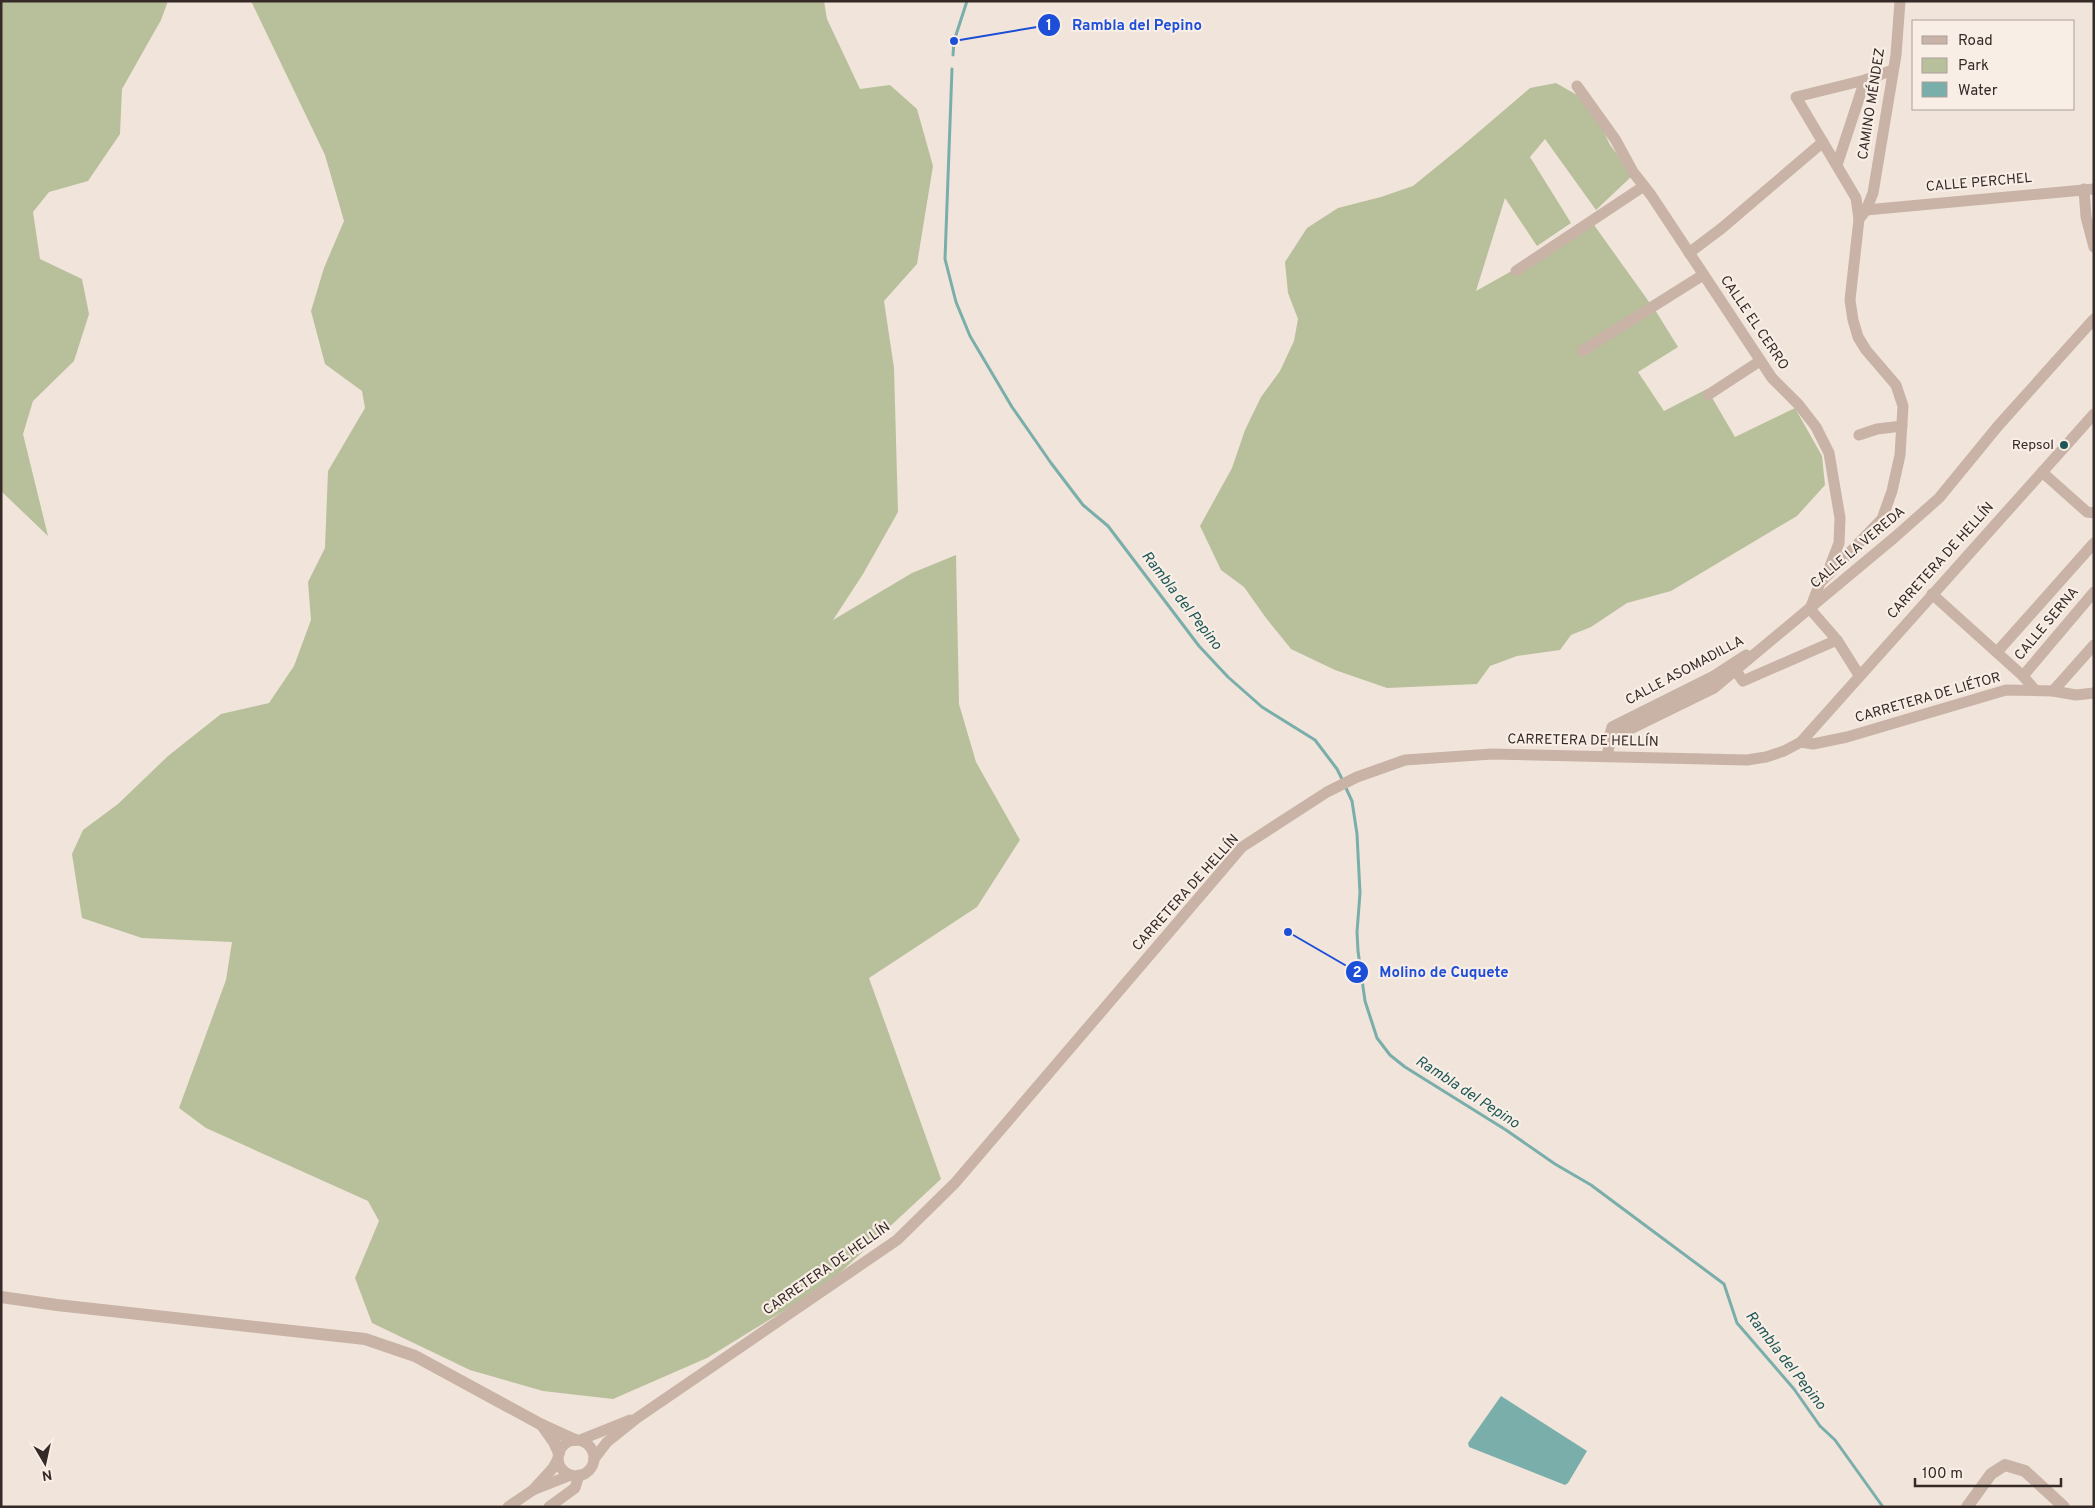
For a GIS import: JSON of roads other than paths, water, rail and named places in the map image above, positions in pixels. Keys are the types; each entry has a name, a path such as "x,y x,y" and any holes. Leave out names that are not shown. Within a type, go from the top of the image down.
{"street":[{"name":"CAMINO MÉNDEZ","path":"1863,214 1873,193 1893,70 1900,1"},
{"path":"1859,675 1838,640 1810,609 1820,583 1882,519 1892,491 1900,454 1903,406 1896,385 1866,350 1858,337 1853,320 1850,300 1863,214 1856,198 1796,97 1865,80 1893,70"},
{"path":"1837,165 1865,80"},
{"name":"CALLE EL CERRO","path":"1577,86 1615,139 1633,172 1760,361 1772,378 1799,405 1816,427 1829,453 1840,518 1839,543 1825,578"},
{"path":"1689,253 1722,228 1823,142"},
{"path":"1516,271 1644,186"},
{"path":"2089,189 2086,217 2094,247"},
{"name":"CALLE PERCHEL","path":"1863,214 2089,189"},
{"path":"1582,352 1704,275"},
{"name":"CALLE LA VEREDA","path":"1610,742 1618,735 1714,688 1736,671 1760,648 1810,609 1939,498 1998,426 2094,319"},
{"path":"1708,395 1760,361"},
{"name":"CARRETERA DE HELLÍN","path":"533,1490 589,1470 594,1459 607,1442 637,1418 897,1240 955,1183 1242,847 1327,792 1357,777 1405,760 1492,754 1747,760 1766,757 1784,751 1801,742 1820,723 1859,675 2094,414"},
{"path":"1860,435 1877,429 1902,426"},
{"path":"2042,472 2087,512 2094,513"},
{"path":"1997,652 2094,544"},
{"name":"CALLE SERNA","path":"2023,676 2094,592"},
{"path":"1932,594 2023,676 2035,690"},
{"name":"CALLE ASOMADILLA","path":"1736,671 1744,681 1838,640"},
{"path":"2053,691 2094,645"},
{"name":"CALLE ASOMADILLA","path":"1610,742 1612,727 1712,677 1740,658 1760,648"},
{"name":"CARRETERA DE LIÉTOR","path":"1801,742 1813,744 1847,736 2006,690 2053,691 2076,695 2094,693"},
{"path":"1607,756 1610,742"},
{"path":"1,1298 57,1306 365,1340 414,1356 542,1425 578,1440 590,1447 594,1459"},
{"name":"CARRETERA DE HELLÍN","path":"508,1507 533,1490 554,1468 565,1444 637,1418"},
{"path":"542,1425 554,1442 562,1469 575,1475 575,1488 549,1507"},
{"path":"1967,1507 1991,1474 2004,1465 2025,1472 2064,1507"}],"water":[{"path":"1501,1396 1587,1451 1568,1483 1565,1485 1469,1447 1468,1443"}],"waterway":[{"name":"Rambla del Pepino","path":"953,55 954,41 967,1"},
{"name":"Rambla del Pepino","path":"952,69 945,259 956,302 970,336 1012,407 1051,463 1083,505 1108,526 1199,646 1228,677 1262,707 1315,740 1337,769 1343,781"},
{"name":"Rambla del Pepino","path":"1345,786 1352,801 1357,834 1360,893 1357,932 1358,951 1365,1001 1377,1038 1390,1055 1405,1067 1506,1130 1555,1164 1591,1185 1724,1284 1737,1323 1794,1389 1820,1426 1835,1440 1883,1507"}],"place":[{"name":"Rambla del Pepino","path":"954,41"},
{"name":"Repsol","path":"2064,445"},
{"name":"Molino de Cuquete","path":"1288,932"}]}
